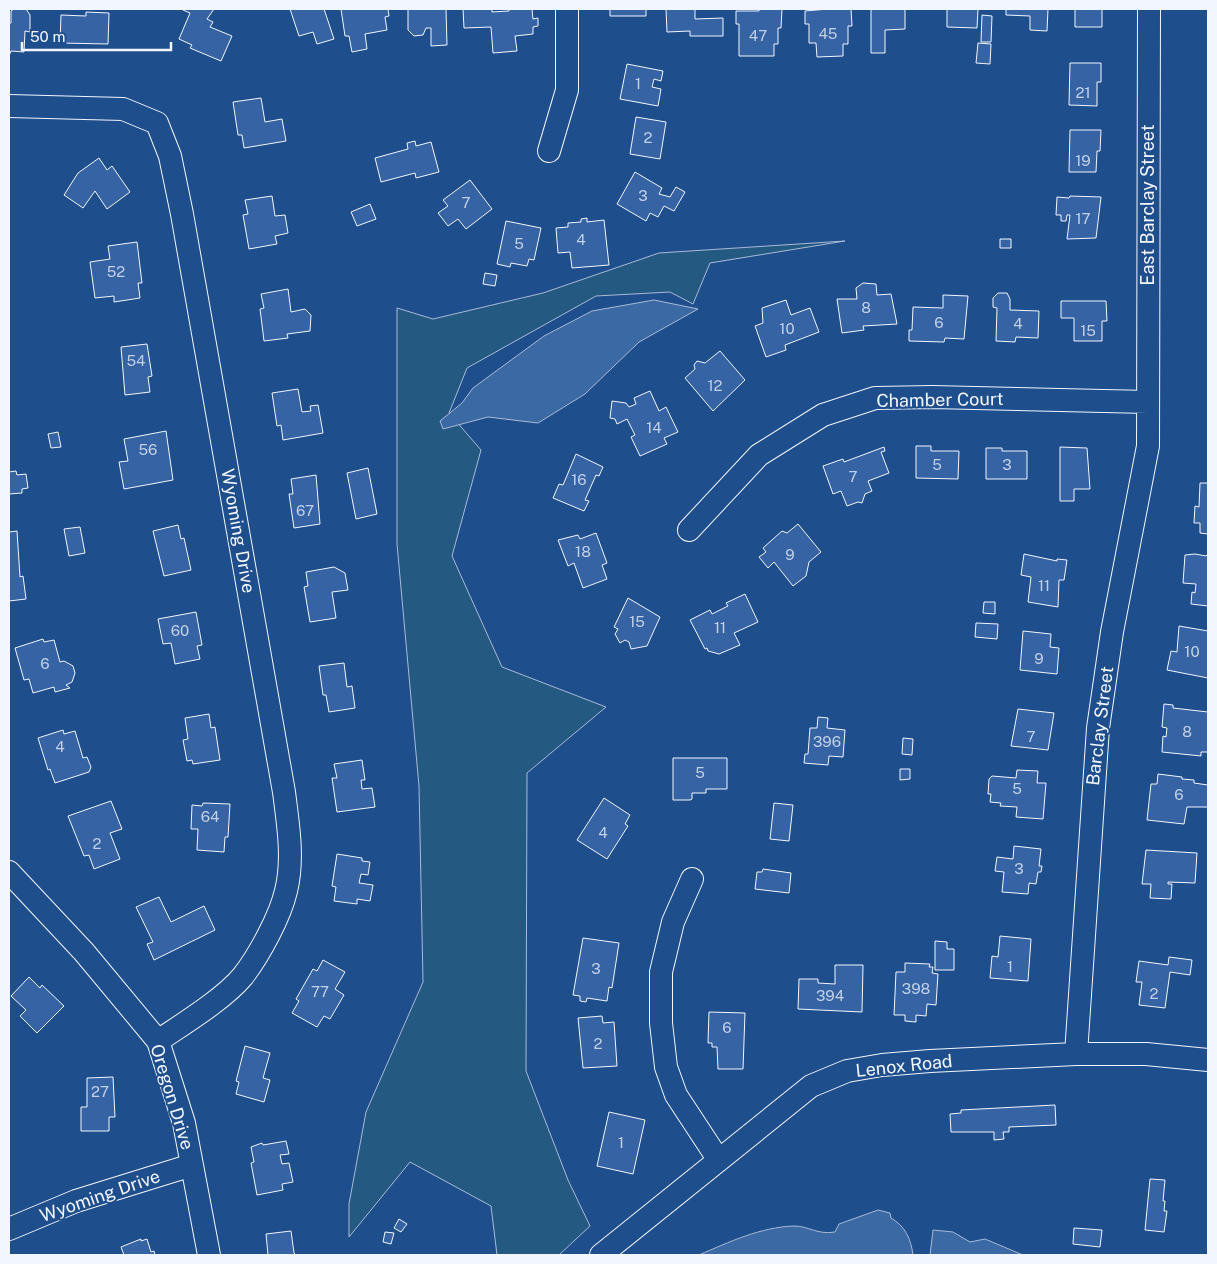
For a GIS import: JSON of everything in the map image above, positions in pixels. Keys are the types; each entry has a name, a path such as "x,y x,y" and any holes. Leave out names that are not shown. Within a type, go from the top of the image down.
{"street":[{"path":"549,151 566,90 567,9"},
{"name":"East Barclay Street","path":"1148,402 1149,9"},
{"name":"Wyoming Drive","path":"9,106 123,108 157,123 170,156 182,214 284,792 290,843 286,891 268,934 242,976 201,1011 158,1041"},
{"name":"Chamber Court","path":"689,530 759,455 823,415 875,398 932,397 1148,402"},
{"name":"Barclay Street","path":"1076,1054 1098,728 1112,632 1148,446 1148,402"},
{"name":"Oregon Drive","path":"9,872 84,952 158,1041 184,1123 209,1255"},
{"path":"692,879 673,922 661,972 661,1023 666,1067 676,1095 718,1159"},
{"name":"Lenox Road","path":"602,1255 718,1159 811,1086 847,1072 882,1064 1076,1054 1146,1054 1208,1060"},
{"name":"Wyoming Drive","path":"9,1229 76,1200 192,1165"}],"shaded area":[{"path":"845,241 710,263 693,304 670,292 596,296 467,368 449,413 481,450 452,556 502,667 606,707 527,773 526,1071 568,1180 590,1226 559,1255 497,1255 491,1206 410,1162 349,1237 349,1204 366,1112 423,982 419,786 397,544 397,308 433,319 543,293 659,253"},
{"path":"654,300 698,309 639,342 585,394 538,423 488,417 443,429 440,421 462,403 473,388 544,336 592,311"},
{"path":"878,1210 890,1213 891,1218 904,1229 909,1238 913,1255 699,1255 745,1236 769,1229 799,1226 829,1233 835,1232 839,1224"},
{"path":"933,1230 953,1232 970,1242 985,1239 1023,1255 930,1255"}],"building":[{"path":"14,9 26,9 30,15 30,32 25,31 24,52 11,51 9,56 9,23 11,23 11,11"},
{"path":"184,9 214,9 207,19 213,22 210,27 232,36 221,61 190,48 192,45 179,39 190,13"},
{"path":"290,9 324,9 334,39 317,44 313,32 299,36"},
{"path":"341,9 388,9 389,16 385,17 387,30 365,34 367,49 352,52 349,36 345,36"},
{"path":"408,9 446,9 447,45 431,46 431,28 426,28 423,35 414,36 408,30"},
{"path":"463,9 492,9 492,12 509,11 509,9 532,9 533,19 538,18 538,26 533,27 533,34 515,36 517,51 493,53 491,27 464,28"},
{"path":"610,9 646,9 646,16 610,16"},
{"path":"666,9 695,9 695,19 723,18 723,36 690,36 690,31 667,32"},
{"path":"759,9 782,9 781,28 778,28 778,44 774,44 774,56 739,56 739,24 736,24 736,11 759,11"},
{"path":"851,9 852,26 848,26 848,44 843,44 843,56 817,57 816,43 809,43 809,24 805,24 805,11"},
{"path":"871,9 905,9 905,29 885,30 885,53 871,53"},
{"path":"947,9 978,9 977,28 947,27"},
{"path":"1006,9 1048,9 1047,31 1030,30 1030,16 1006,15"},
{"path":"1075,9 1102,9 1102,27 1075,27"},
{"path":"86,12 109,13 108,44 60,43 61,15 86,16"},
{"path":"982,15 992,16 991,42 981,42"},
{"path":"978,43 991,44 990,64 976,63"},
{"path":"1070,63 1101,63 1101,82 1097,82 1097,106 1069,105"},
{"path":"627,64 663,71 661,81 654,79 652,87 661,89 658,106 620,99"},
{"path":"261,98 265,122 282,119 286,141 244,148 242,135 238,135 233,102"},
{"path":"636,117 666,122 660,159 630,154"},
{"path":"1070,130 1101,130 1096,172 1069,172"},
{"path":"415,141 416,146 431,142 439,172 416,178 415,173 381,182 375,158 408,149 407,143"},
{"path":"99,158 107,170 112,166 130,192 107,209 95,191 83,208 64,195 78,173"},
{"path":"635,172 662,188 659,194 670,197 676,187 685,192 674,211 664,206 658,217 650,213 646,221 617,204"},
{"path":"470,180 492,209 466,229 458,219 448,226 438,213 448,206 443,200"},
{"path":"272,196 275,216 285,215 288,233 275,236 277,244 249,249 243,215 248,214 245,200"},
{"path":"1070,196 1101,197 1096,238 1067,239 1070,215 1067,215 1066,221 1061,221 1061,215 1056,215 1057,197 1069,198"},
{"path":"370,204 376,219 357,226 351,212"},
{"path":"587,218 587,222 604,220 609,265 572,268 570,252 558,253 556,228 568,227 568,223 581,222 581,219"},
{"path":"506,221 541,228 534,260 529,259 527,266 511,263 510,267 497,264"},
{"path":"1000,239 1011,239 1011,248 1000,248"},
{"path":"137,242 142,283 138,283 140,298 114,302 114,296 95,298 90,262 110,259 108,246"},
{"path":"485,273 497,275 495,286 483,284"},
{"path":"863,283 876,284 877,295 891,294 897,324 863,326 864,330 842,333 837,299 857,299 856,288"},
{"path":"288,289 291,312 305,309 311,315 310,331 287,334 288,338 264,341 260,309 264,308 261,294"},
{"path":"998,293 1007,293 1010,299 1010,310 1039,311 1038,338 1016,337 1015,342 996,341 997,308 993,307 993,298"},
{"path":"943,295 968,296 964,339 945,338 944,342 909,341 909,330 912,330 913,307 943,308"},
{"path":"786,300 791,315 810,308 819,332 785,345 786,350 766,357 755,326 763,323 762,308"},
{"path":"1061,301 1106,301 1107,321 1102,321 1102,341 1074,341 1074,318 1061,318"},
{"path":"147,344 152,376 148,377 150,392 125,395 121,347"},
{"path":"720,351 745,380 713,411 685,378 695,369 694,365 697,361 705,363"},
{"path":"298,389 302,412 311,411 310,406 318,405 323,433 283,440 281,425 277,426 272,393"},
{"path":"650,391 659,411 666,407 678,432 664,438 667,444 640,456 631,437 635,435 627,419 617,424 615,419 610,418 612,401 626,403 629,407 636,404 634,398"},
{"path":"166,431 173,480 124,489 119,462 128,461 124,439"},
{"path":"58,432 61,447 51,448 48,434"},
{"path":"916,446 931,446 931,451 959,451 958,479 916,478"},
{"path":"884,447 885,451 881,452 889,473 868,481 872,491 865,494 862,503 858,502 847,506 841,491 833,494 823,466 843,459 844,462"},
{"path":"1060,447 1087,448 1090,489 1074,489 1074,501 1060,501"},
{"path":"986,448 1002,448 1002,451 1027,451 1027,479 986,479"},
{"path":"576,454 603,467 599,476 596,475 585,500 589,501 584,511 553,498 559,484 563,485"},
{"path":"368,468 377,514 356,519 347,473"},
{"path":"16,471 17,475 26,474 28,488 22,489 22,493 9,494 9,472"},
{"path":"316,475 320,524 294,528 289,494 293,494 291,479"},
{"path":"1200,483 1208,483 1208,534 1200,533 1200,523 1194,523 1195,506 1199,507"},
{"path":"798,524 821,552 809,562 806,576 793,586 774,562 768,568 759,557 766,552 763,548 782,531 787,533"},
{"path":"178,525 181,539 184,538 191,570 164,576 153,531"},
{"path":"80,527 85,553 69,556 64,529"},
{"path":"17,531 20,577 23,576 26,599 9,601 9,532"},
{"path":"596,533 607,563 602,565 607,579 583,588 574,563 568,566 558,540 578,535 580,539"},
{"path":"1024,554 1057,561 1057,559 1067,560 1064,580 1059,580 1058,607 1028,602 1031,577 1021,575"},
{"path":"1208,554 1208,606 1191,604 1192,592 1195,593 1196,584 1183,583 1185,555 1206,556"},
{"path":"334,567 345,573 348,590 332,592 336,618 310,622 304,587 308,586 306,572"},
{"path":"745,594 758,622 734,633 740,645 719,654 708,651 707,648 705,649 690,620 710,610 712,614 728,606 726,603"},
{"path":"628,598 660,617 647,646 631,649 629,642 625,640 620,643 615,634 618,629 614,627"},
{"path":"984,602 995,602 995,614 983,613"},
{"path":"196,612 202,645 197,646 200,659 175,664 171,643 163,644 158,619"},
{"path":"976,623 998,624 997,639 975,637"},
{"path":"1179,626 1208,631 1208,678 1167,670 1171,651 1177,652"},
{"path":"1023,631 1051,634 1050,647 1059,648 1057,674 1020,670"},
{"path":"43,639 44,642 54,640 60,662 64,661 73,666 75,673 72,682 66,685 70,688 55,692 54,687 33,693 29,679 24,680 15,648"},
{"path":"344,663 347,687 352,686 355,708 329,712 326,695 323,695 319,666"},
{"path":"1164,704 1173,705 1173,708 1208,712 1208,752 1201,752 1201,756 1162,752 1163,736 1166,737 1167,728 1162,727"},
{"path":"1018,709 1054,713 1048,750 1011,746"},
{"path":"209,714 211,728 215,727 220,760 193,764 192,760 187,761 183,740 188,739 185,718"},
{"path":"818,717 828,718 827,728 845,730 843,757 829,756 828,765 804,763 805,754 808,754 810,728 817,728"},
{"path":"63,730 64,734 75,731 83,758 87,757 91,767 89,772 55,783 50,769 48,770 38,738"},
{"path":"903,738 913,739 912,755 902,754"},
{"path":"673,758 727,758 727,789 706,789 706,793 692,793 692,799 690,800 673,800"},
{"path":"362,760 365,780 361,780 362,789 372,788 375,807 337,812 332,778 337,778 334,764"},
{"path":"900,769 910,769 910,779 900,780"},
{"path":"1017,770 1038,771 1037,783 1046,783 1043,819 1016,817 1017,807 1000,806 1001,803 990,802 991,794 988,794 989,779 992,776 1016,778"},
{"path":"1158,774 1182,777 1182,779 1194,780 1194,783 1208,785 1208,807 1187,807 1184,824 1147,820 1151,784 1157,784"},
{"path":"604,798 630,815 625,824 628,826 607,859 577,840"},
{"path":"111,801 122,829 110,833 120,859 94,869 89,855 84,856 68,816"},
{"path":"203,803 230,804 228,837 225,837 224,852 197,850 198,829 191,829 192,805 202,806"},
{"path":"774,803 793,805 789,841 770,839"},
{"path":"1014,846 1041,849 1039,866 1042,866 1041,872 1038,872 1036,884 1029,883 1028,894 1002,892 1004,872 995,871 997,857 1013,859"},
{"path":"1146,850 1197,853 1195,883 1168,882 1168,884 1172,884 1171,899 1150,898 1151,884 1142,884"},
{"path":"337,854 362,858 362,861 370,862 368,875 361,874 359,883 373,885 370,901 357,899 357,904 334,901 336,887 332,886"},
{"path":"763,869 791,873 789,893 755,889 757,872 762,872"},
{"path":"159,897 171,922 204,906 215,930 154,960 147,944 153,942 136,907"},
{"path":"1000,936 1031,939 1028,981 990,978 992,956 998,957"},
{"path":"583,938 619,943 612,988 609,987 607,1001 587,998 586,1002 580,1001 580,996 573,995"},
{"path":"935,941 947,942 947,949 954,949 954,970 935,970"},
{"path":"1169,957 1192,960 1190,975 1170,972 1165,1008 1139,1005 1142,982 1136,982 1139,961 1168,965"},
{"path":"323,960 345,972 335,989 344,995 330,1019 324,1016 317,1027 292,1013 299,1001 296,999 313,969 317,971"},
{"path":"905,963 930,964 929,967 933,967 932,973 938,974 936,1005 927,1004 926,1016 916,1015 916,1022 905,1021 905,1015 894,1015 896,972 905,972"},
{"path":"835,965 863,965 862,1012 798,1009 799,979 818,979 818,983 835,984"},
{"path":"29,977 40,988 42,985 64,1006 37,1033 20,1016 26,1010 11,996"},
{"path":"709,1012 745,1013 743,1069 718,1069 717,1047 712,1047 712,1043 708,1043"},
{"path":"602,1016 603,1023 614,1022 617,1066 583,1068 578,1018"},
{"path":"245,1046 270,1053 263,1078 270,1080 264,1102 236,1094 239,1082 236,1081"},
{"path":"113,1077 115,1117 109,1117 109,1131 81,1131 81,1107 87,1107 87,1078"},
{"path":"1055,1105 1056,1125 1009,1127 1009,1132 1003,1132 1004,1139 994,1140 994,1132 951,1132 950,1114 961,1113 961,1110"},
{"path":"609,1112 645,1120 633,1174 597,1166"},
{"path":"286,1141 289,1154 280,1155 282,1164 289,1163 293,1182 282,1184 283,1190 257,1195 251,1163 254,1162 251,1147 262,1143 263,1145"},
{"path":"1150,1179 1165,1180 1163,1201 1165,1201 1164,1211 1167,1211 1164,1232 1145,1230"},
{"path":"399,1219 407,1224 401,1232 394,1228"},
{"path":"1074,1228 1102,1230 1100,1247 1073,1244"},
{"path":"291,1231 294,1253 296,1255 268,1255 266,1234"},
{"path":"385,1232 394,1233 391,1244 383,1242"},
{"path":"141,1239 141,1241 147,1239 151,1252 154,1251 155,1255 124,1255 121,1247"}]}
